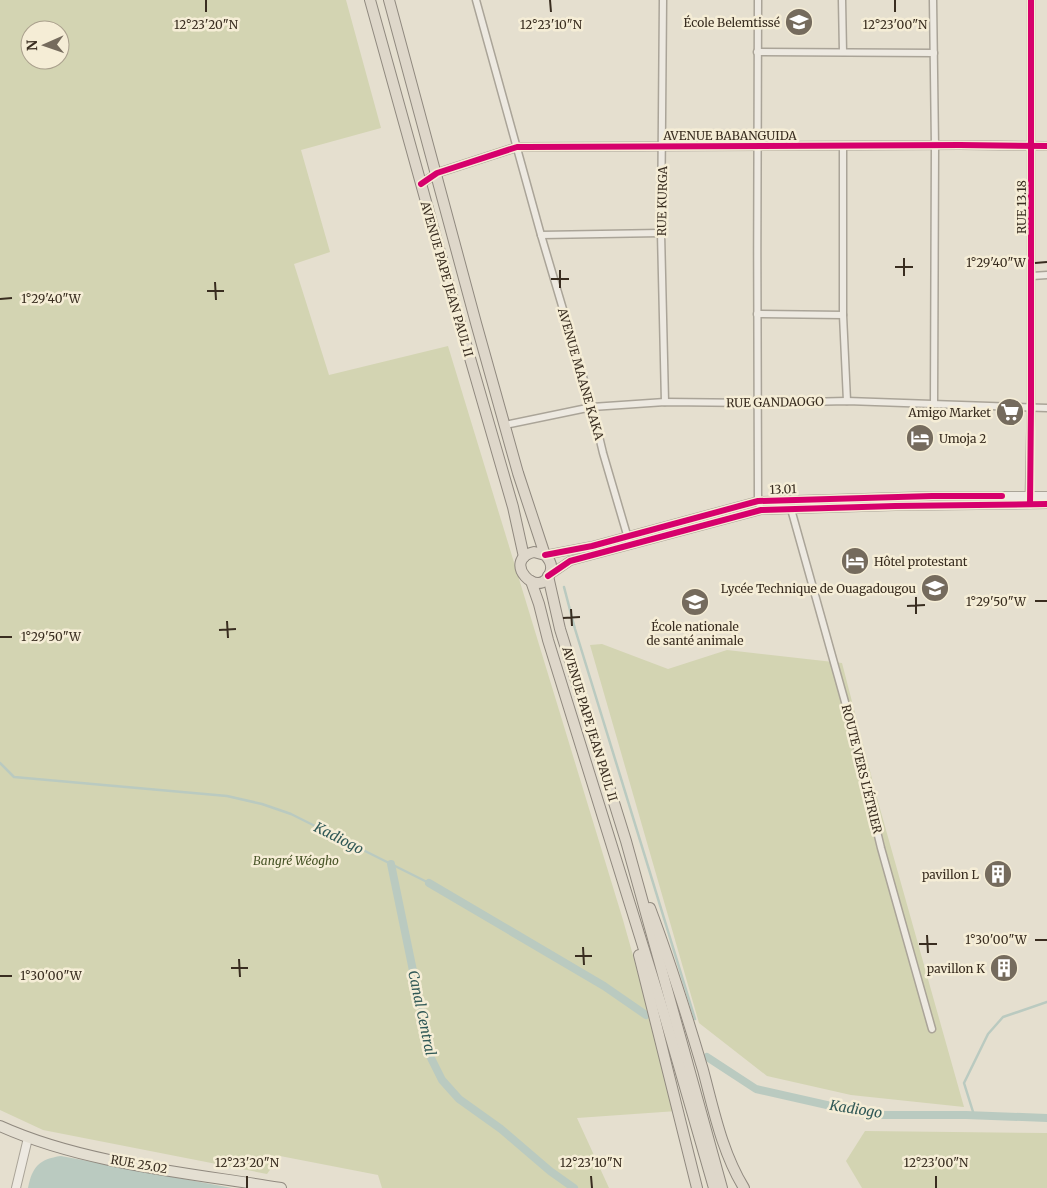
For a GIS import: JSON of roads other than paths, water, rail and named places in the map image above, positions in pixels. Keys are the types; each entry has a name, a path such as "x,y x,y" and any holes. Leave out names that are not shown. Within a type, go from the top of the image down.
{"highway":[{"name":"AVENUE PAPE JEAN PAUL II","path":"370,0 513,507 524,557 521,571 523,576 531,582 539,604 610,842"},
{"name":"AVENUE PAPE JEAN PAUL II","path":"389,0 518,473 545,555 551,567 548,576 560,629 626,841"},
{"path":"524,557 534,552 545,555"},
{"path":"531,582 540,582 548,576"},
{"path":"626,841 722,1188"},
{"path":"626,841 656,921 724,1146 734,1171 744,1188"},
{"path":"610,842 697,1188"},
{"path":"610,842 664,1014 714,1188"}],"main road":[{"name":"RUE 25.02","path":"0,1126 28,1138 84,1154 281,1188"}],"street":[{"name":"AVENUE MAANE KAKA","path":"476,0 541,236 592,407 603,453 630,545"},
{"name":"RUE KURGA","path":"663,0 661,233 665,402"},
{"path":"758,0 756,146 757,403 758,501 761,510"},
{"path":"842,0 843,52"},
{"path":"933,0 935,146 934,404"},
{"name":"RUE 13.18","path":"1029,500 1032,408 1031,0"},
{"path":"758,52 934,53"},
{"name":"AVENUE BABANGUIDA","path":"421,184 437,173 517,147 1047,146"},
{"path":"843,147 843,315 847,401"},
{"path":"541,236 661,233"},
{"path":"1032,276 1047,275"},
{"path":"757,314 843,315"},
{"name":"RUE GANDAOGO","path":"505,424 592,407 665,402 757,403 847,401 1047,408"},
{"name":"13.01","path":"545,555 568,552 758,501 932,496 1029,500 1047,504"},
{"name":"13.01","path":"548,576 570,561 761,510 1029,500 1047,496"},
{"name":"ROUTE VERS L'ÉTRIER","path":"791,509 852,727 881,848 932,1029"},
{"path":"16,1188 28,1138"}],"waterway":[{"path":"564,587 575,629 695,1019"},
{"name":"Kadiogo","path":"0,763 14,777 227,796 262,804 291,814 429,883"},
{"name":"Canal Central","path":"391,864 431,1058 442,1080 459,1099 501,1129 550,1171 574,1188"},
{"name":"Kadiogo","path":"429,883 604,986 646,1015"},
{"path":"974,1115 964,1083 988,1034 1003,1017 1047,1002"},
{"name":"Kadiogo","path":"707,1057 756,1089 871,1115 966,1115 1047,1118"}],"place":[{"name":"École Belemtissé","path":"799,22"},
{"name":"Amigo Market","path":"1010,412"},
{"name":"Umoja 2","path":"920,438"},
{"name":"Hôtel protestant","path":"855,561"},
{"name":"Lycée Technique de Ouagadougou","path":"935,588"},
{"name":"École nationale de santé animale","path":"695,602"},
{"name":"pavillon L","path":"998,874"},
{"name":"pavillon K","path":"1004,968"}],"park label":[{"name":"Bangré Wéogho","path":"296,860"}]}
